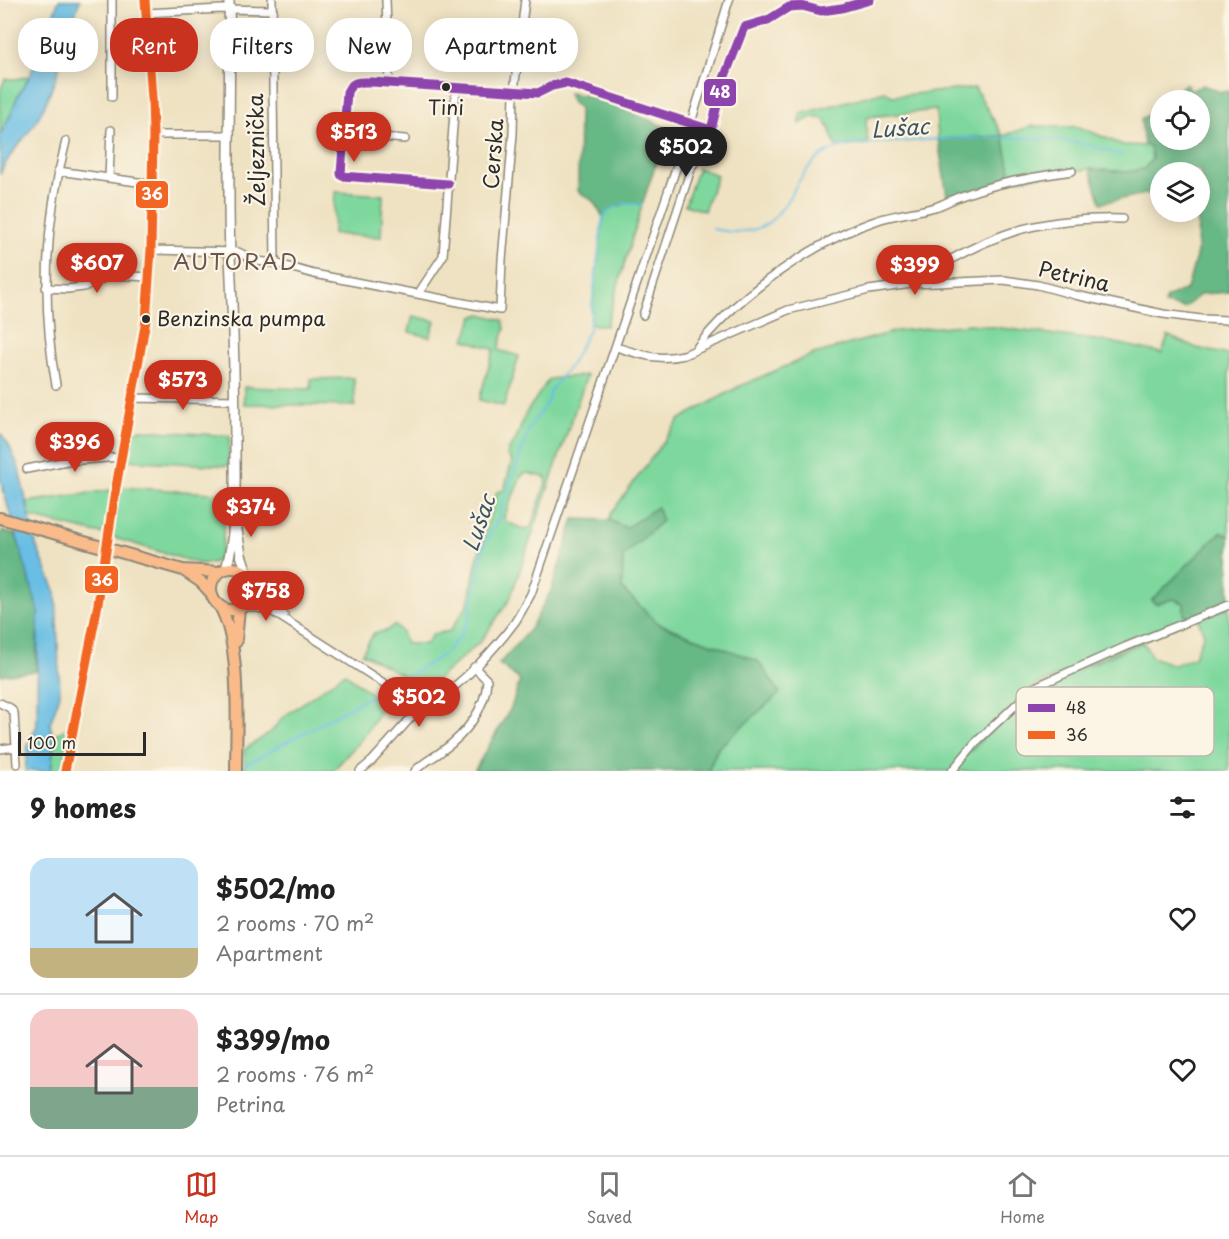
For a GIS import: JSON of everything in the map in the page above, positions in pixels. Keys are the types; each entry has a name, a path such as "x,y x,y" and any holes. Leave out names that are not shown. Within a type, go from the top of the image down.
{"main road":[{"path":"0,518 183,570 238,568 250,577 253,593 242,607 234,654"},
{"path":"183,570 201,582 212,594 228,624 234,654 236,771"},
{"path":"212,594 213,582 223,570"},
{"path":"219,605 232,609 242,607"}],"street":[{"path":"112,0 112,97"},
{"path":"65,771 98,603 146,320 150,277 153,135 145,0"},
{"name":"Željeznička","path":"272,0 275,263"},
{"path":"386,0 389,83"},
{"name":"Cerska","path":"456,88 443,256 418,294 500,310 514,91 525,0"},
{"path":"242,607 270,610 413,702 424,703 436,699 474,667 494,648 516,621 531,594 616,347 691,123 729,0"},
{"path":"643,315 692,166 706,147 723,81 742,32 747,25 768,20 789,7 802,6 820,11 870,0"},
{"path":"146,13 229,4 273,10"},
{"path":"223,570 230,552 234,506 235,400 230,252 229,4"},
{"path":"448,184 342,176 347,92 351,85 357,82 389,83 538,93 552,86 566,84 711,130"},
{"path":"109,178 111,130"},
{"path":"344,134 405,139"},
{"path":"153,135 230,135"},
{"path":"56,385 48,337 47,248 58,171 66,141"},
{"path":"58,171 152,184"},
{"path":"694,352 719,323 771,278 819,247 853,229 882,219 937,207 964,195 1012,180 1072,171"},
{"name":"Petrina","path":"911,284 962,252 992,238 1023,228 1056,221 1122,219"},
{"path":"151,250 238,252 256,261 275,263 314,274 418,294"},
{"path":"46,288 84,287 111,274 150,277"},
{"name":"Petrina","path":"616,347 651,358 670,358 694,352 788,310 869,290 911,284 1004,280 1038,285 1163,314 1194,319 1229,320"},
{"path":"133,398 235,400"},
{"path":"27,469 67,461 121,458"},
{"path":"234,506 238,543 250,577 292,623"},
{"path":"1035,687 1125,647 1229,605"},
{"path":"415,771 452,745 478,713 487,680 474,667"},
{"path":"360,771 372,761 424,703"},
{"path":"0,704 10,708 14,713 17,764"},
{"path":"952,771 975,743 1016,705"},
{"path":"0,749 16,747"}],"green space":[{"path":"30,76 17,97 0,135 0,91 5,79"},
{"path":"1185,84 1192,90 1179,90"},
{"path":"1203,85 1221,92 1229,91 1229,292 1201,294 1184,308 1164,304 1166,298 1187,289 1197,253 1198,222 1210,222 1210,162 1150,162 1150,193 1101,203 1090,169 1127,172 1144,169 1152,159 1151,150 1210,150 1210,90 1192,90"},
{"path":"975,88 1003,136 938,139 936,110 868,117 866,122 868,144 837,147 824,119 811,117 800,124 800,114 885,91 892,96"},
{"path":"568,93 594,97 668,128 642,205 615,206 603,217 593,201 578,191 579,108 572,103"},
{"path":"1150,114 1150,146 1144,145 1141,119"},
{"path":"1032,126 1079,127 1123,145 1150,146 1152,159 1144,169 1127,172 1090,169 1012,180 1003,136"},
{"path":"1003,136 1012,180 948,202 938,139"},
{"path":"698,168 717,175 704,211 685,205"},
{"path":"335,192 383,195 381,237 333,234"},
{"path":"631,203 642,205 606,326 590,324 603,217 610,208"},
{"path":"481,314 503,320 505,329 498,350 519,356 504,406 479,400 494,349 465,340 473,317"},
{"path":"413,316 435,321 430,337 409,332"},
{"path":"970,324 1111,342 1162,353 1168,336 1197,348 1229,355 1229,536 1221,532 1152,600 1156,604 1173,599 1184,603 1194,618 1033,687 1016,687 1016,704 951,771 708,771 718,748 779,693 758,661 659,624 622,589 623,556 657,507 626,528 609,520 612,512 680,419 740,386 814,354 897,331"},
{"path":"587,375 510,599 481,641 433,683 422,686 362,653 374,633 386,631 394,625 402,632 406,644 426,644 433,634 450,631 468,604 477,560 497,492 504,490 512,461 507,455 509,449 516,439 526,413 549,379","holes":["526,473 545,477 547,480 531,527 526,530 506,522 504,517 522,475"]},
{"path":"354,378 355,406 244,404 244,387 311,389 311,379"},
{"path":"128,429 230,436 228,466 126,460"},
{"path":"120,487 226,494 222,550 216,562 200,564 115,538 112,533"},
{"path":"112,490 104,531 101,534 30,517 27,502"},
{"path":"657,507 662,521 623,556 622,589 659,624 758,661 780,693 718,748 708,771 474,771 511,708 520,680 499,664 530,629 551,591 574,519 609,520 626,528"},
{"path":"2,531 16,535 38,610 36,671 0,675 0,535"},
{"path":"1221,532 1229,536 1229,604 1194,618 1184,615 1184,603 1173,599 1156,604 1152,600"},
{"path":"1229,607 1229,771 954,771 975,744 1016,706 1016,756 1214,756 1214,687 1038,687 1143,642 1152,657 1174,665 1194,657 1204,634 1198,619"},
{"path":"345,673 384,704 365,735 333,771 245,771 244,750 272,731 282,718"},
{"path":"72,725 63,771 51,771 54,736"}],"water":[{"path":"59,0 80,0 74,18 52,18"},
{"path":"32,72 58,72 38,118 3,167 0,175 0,135 17,97"},
{"path":"0,433 18,465 36,545 56,593 60,694 50,724 54,742 51,771 25,771 28,745 37,725 38,610 0,479"}],"waterway":[{"name":"Lušac","path":"713,229 740,232 760,227 774,218 805,173 818,159 842,146 942,139 1033,138 1090,145 1123,155"},
{"name":"Lušac","path":"239,768 429,664 445,653 461,635 469,618 484,546 498,519 530,427 548,401 550,391 570,366 589,330 603,217 615,206 642,205"}],"transit line":[{"name":"36","path":"65,771 98,604 114,498 146,320 151,250 153,135 145,0"},
{"name":"48","path":"448,184 342,176 347,92 352,85 372,82 538,93 552,86 566,83 711,130 723,81 744,27 768,20 789,7 802,6 821,11 870,0"}],"place":[{"name":"Tini","path":"446,87"},
{"name":"Benzinska pumpa","path":"146,319"}],"district":[{"name":"AUTORAD","path":"236,262"}]}
